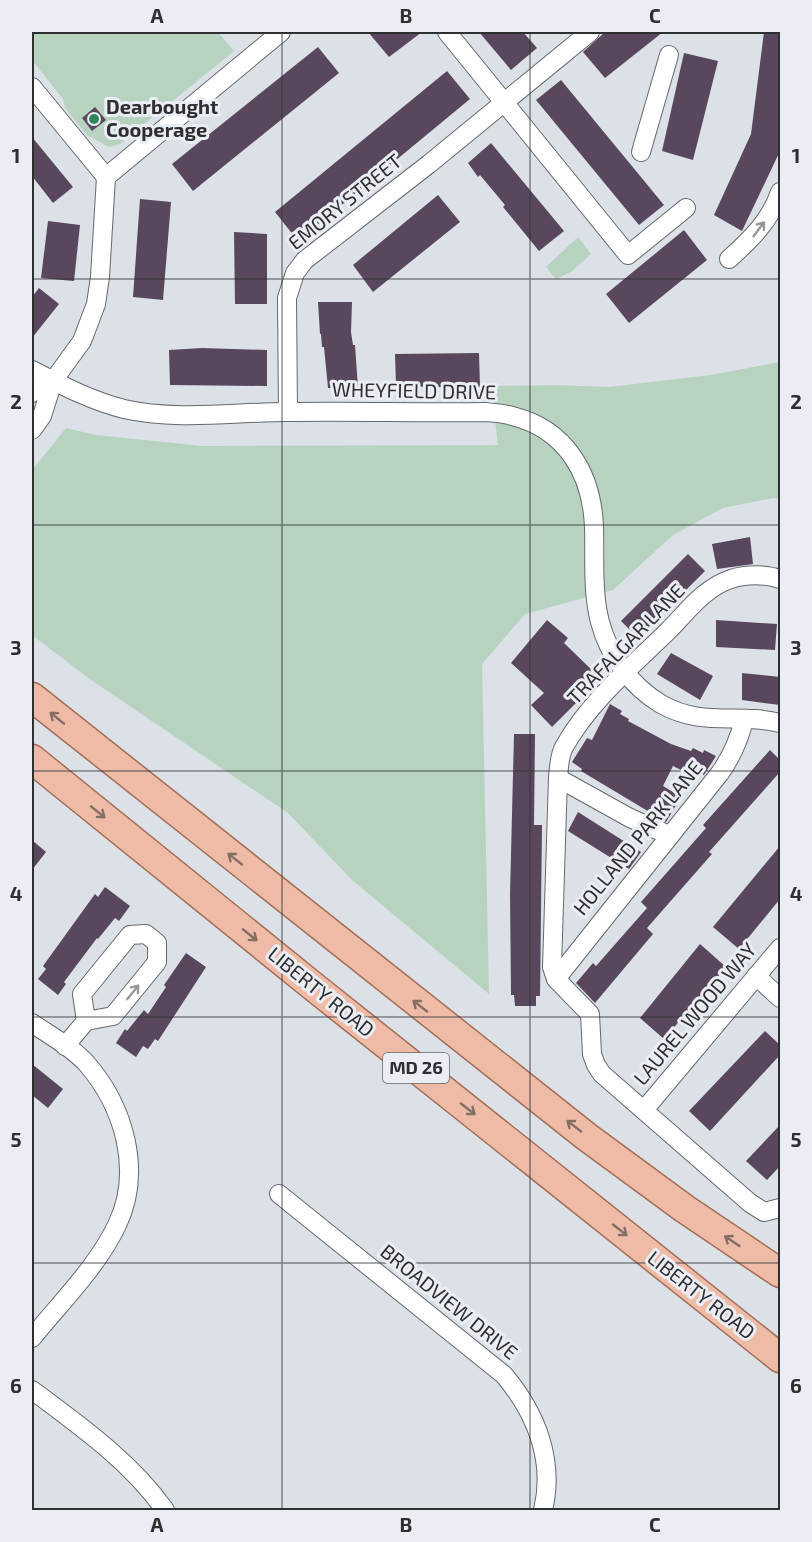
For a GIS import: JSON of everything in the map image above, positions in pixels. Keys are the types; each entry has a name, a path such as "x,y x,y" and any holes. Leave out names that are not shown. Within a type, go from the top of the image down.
{"main road":[{"name":"MD 26","path":"32,697 587,1137 685,1209 780,1273"},
{"name":"LIBERTY ROAD","path":"32,759 780,1358"}],"street":[{"path":"106,177 281,32"},
{"path":"447,32 628,255 686,208"},
{"name":"EMORY STREET","path":"288,412 287,298 295,273 317,249 429,164 590,32"},
{"path":"641,152 669,55"},
{"path":"32,87 106,177 100,277 96,304 82,341 53,381 42,417 32,430"},
{"path":"729,260 751,240 765,222 780,192"},
{"name":"WHEYFIELD DRIVE","path":"32,370 95,400 125,409 182,414 485,412 513,416 532,423 556,437 569,449 584,475 591,497 600,622 616,660 626,673 644,692 684,715 705,719 768,720 780,723"},
{"path":"32,393 53,381"},
{"name":"TRAFALGAR LANE","path":"556,979 552,967 558,778 563,749 599,700 704,595 730,579 751,575 780,579"},
{"name":"HOLLAND PARK LANE","path":"556,979 732,754 744,720"},
{"path":"558,778 630,818 669,835"},
{"path":"65,1046 87,1021 113,1016 157,962 157,943 146,934 130,934 82,994 87,1021"},
{"name":"LAUREL WOOD WAY","path":"644,1110 780,948"},
{"path":"756,976 780,998"},
{"path":"556,979 590,1014 592,1054 602,1074 750,1203 764,1212 780,1208"},
{"path":"32,1023 86,1063 116,1105 126,1137 129,1186 118,1223 99,1256 32,1338"},
{"name":"BROADVIEW DRIVE","path":"279,1194 504,1375 519,1393 542,1443 547,1468 546,1498 543,1510"},
{"path":"32,1390 106,1448 142,1482 165,1510"}],"green space":[{"path":"32,32 218,32 234,51 120,144 109,147 87,135 65,108 63,99 32,60"},
{"path":"578,237 591,254 571,272 556,279 546,267"},
{"path":"780,362 780,499 773,498 723,508 673,535 613,590 525,614 482,664 489,994 352,880 288,813 91,680 32,635 32,470 66,428 96,435 203,446 498,445 491,386 609,387 711,375"}],"building":[{"path":"368,32 422,32 389,57"},
{"path":"479,32 523,32 537,48 511,70"},
{"path":"605,32 663,32 605,78 583,52"},
{"path":"764,32 780,32 780,151 742,231 714,215 751,134"},
{"path":"318,47 339,73 193,191 172,164"},
{"path":"684,53 718,61 693,160 662,151"},
{"path":"447,71 470,99 298,241 275,212"},
{"path":"561,80 664,205 639,225 536,100"},
{"name":"Dearbought Cooperage","path":"95,107 106,120 92,131 82,118"},
{"path":"32,137 73,187 53,203 32,176"},
{"path":"491,143 564,231 539,251 503,207 505,205 468,163"},
{"path":"438,195 460,222 373,292 353,265"},
{"path":"140,199 171,202 163,300 133,297"},
{"path":"48,221 80,225 74,281 41,278"},
{"path":"684,230 707,260 629,323 606,294"},
{"path":"234,232 267,234 267,304 235,304"},
{"path":"39,288 59,304 32,338 32,297"},
{"path":"318,302 352,302 351,332 353,345 355,345 358,388 328,388"},
{"path":"202,348 267,350 267,386 170,385 169,350"},
{"path":"479,353 480,388 396,386 395,354"},
{"path":"750,537 753,564 717,569 712,544"},
{"path":"688,554 705,571 638,638 621,621"},
{"path":"547,620 568,638 564,643 594,672 569,697 576,703 552,727 531,705 544,693 511,663"},
{"path":"716,620 777,624 775,650 716,647"},
{"path":"671,653 713,676 700,700 657,674"},
{"path":"742,673 780,677 780,705 742,700"},
{"path":"610,704 622,711 620,714 629,719 628,721 671,744 691,751 693,748 703,753 704,750 716,756 704,775 684,768 683,771 673,766 663,786 681,797 666,822 581,771 582,769 572,762 587,738 592,740"},
{"path":"514,734 535,734 534,825 542,825 540,996 536,996 536,1006 515,1006 514,995 511,995 510,894"},
{"path":"770,750 780,760 780,772 709,852 712,854 647,928 653,934 595,1003 576,983 593,963 596,966 647,908 641,902 706,828 703,825"},
{"path":"578,812 641,852 629,869 568,831"},
{"path":"32,840 46,852 32,870"},
{"path":"780,846 780,899 739,949 713,927"},
{"path":"105,887 130,906 119,921 115,918 97,938 64,982 66,984 58,995 38,979 46,969 43,966 95,894 98,897"},
{"path":"700,944 726,967 664,1039 640,1018"},
{"path":"186,953 206,967 158,1041 155,1039 148,1049 143,1046 136,1057 116,1043 125,1029 127,1031 144,1010 148,1014"},
{"path":"765,1031 780,1045 780,1055 710,1131 689,1111"},
{"path":"32,1064 63,1089 48,1108 32,1095"},
{"path":"780,1125 780,1166 767,1180 746,1161"}],"place":[{"name":"Dearbought Cooperage","path":"94,119"}]}
